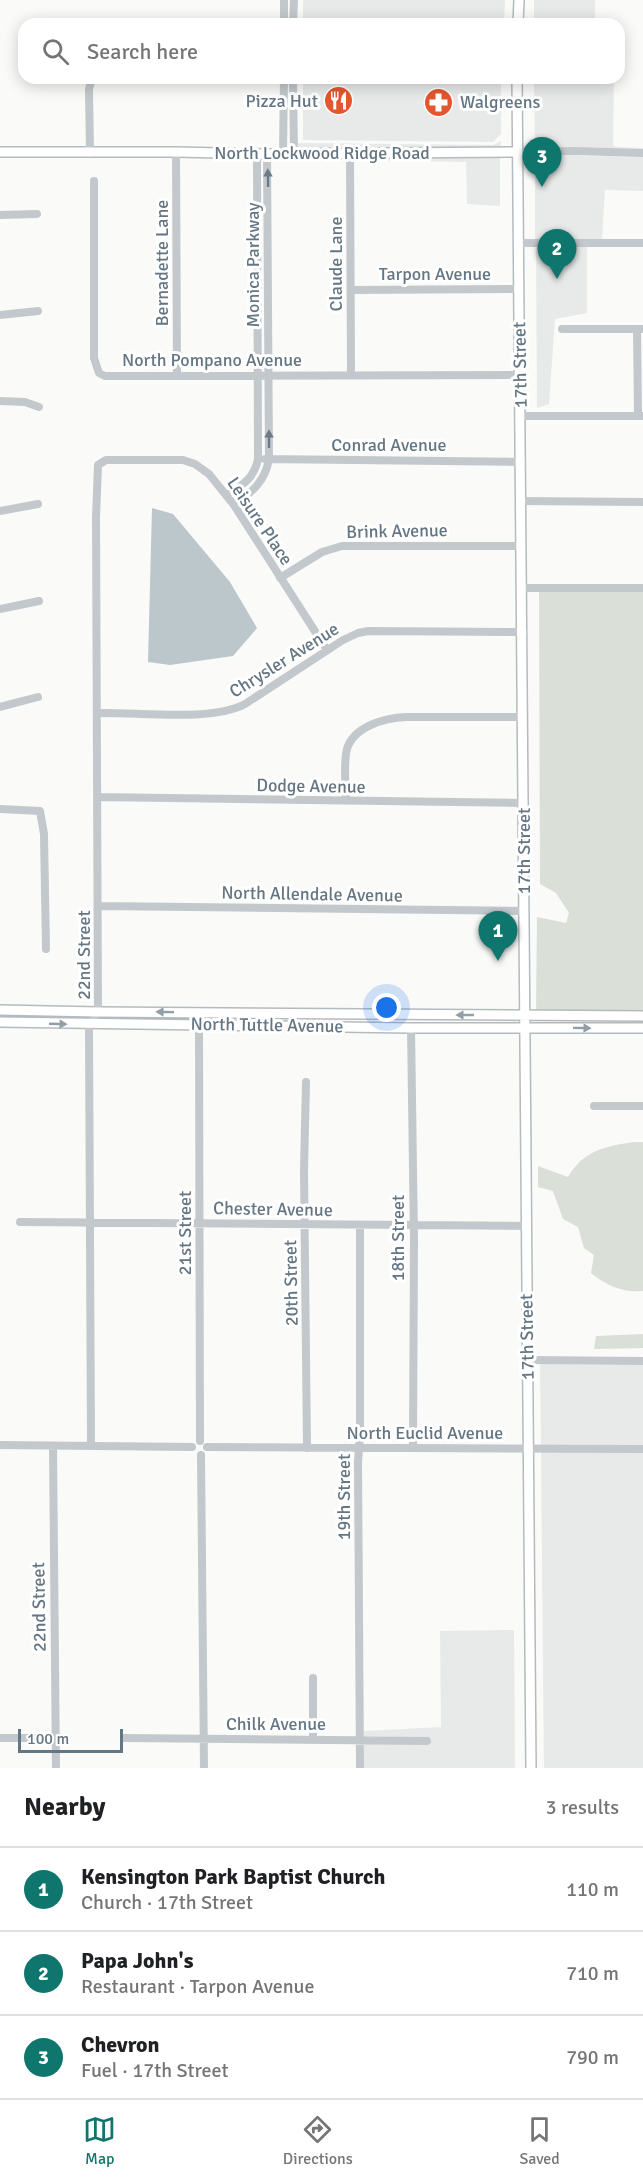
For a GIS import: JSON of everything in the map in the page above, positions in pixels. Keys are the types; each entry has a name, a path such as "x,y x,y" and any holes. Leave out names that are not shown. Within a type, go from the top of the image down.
{"main road":[{"path":"518,18 519,0"},
{"name":"17th Street","path":"516,84 523,632 523,1028 531,1768"},
{"name":"North Lockwood Ridge Road","path":"0,152 257,154 518,152"},
{"name":"North Tuttle Avenue","path":"0,1010 643,1016"},
{"name":"North Tuttle Avenue","path":"0,1022 89,1025 643,1028"}],"street":[{"path":"284,0 284,18"},
{"path":"294,0 294,18"},
{"path":"90,153 91,84"},
{"path":"283,154 284,84"},
{"path":"293,84 294,153"},
{"name":"Bernadette Lane","path":"176,152 177,374"},
{"name":"North Lockwood Ridge Road","path":"518,152 643,153"},
{"name":"Claude Lane","path":"350,153 351,375"},
{"name":"Monica Parkway","path":"257,154 258,459"},
{"name":"Monica Parkway","path":"234,505 256,489 267,469 269,459 267,154"},
{"name":"North Pompano Avenue","path":"94,181 95,366 99,373 105,376 177,374 520,375"},
{"path":"0,215 37,214"},
{"path":"519,243 643,243"},
{"name":"Tarpon Avenue","path":"351,290 519,290"},
{"path":"0,315 38,311"},
{"path":"520,416 641,416 640,329 562,329"},
{"path":"0,401 26,402 39,407"},
{"path":"227,495 249,480 256,469 258,459"},
{"name":"Conrad Avenue","path":"258,459 521,462"},
{"name":"Leisure Place","path":"101,462 106,460 188,461 209,474 234,505 327,650"},
{"name":"22nd Street","path":"91,1446 89,1025 98,1012 96,469 101,462"},
{"path":"521,501 643,502"},
{"path":"0,511 38,504"},
{"name":"Brink Avenue","path":"280,578 322,552 342,546 521,546"},
{"path":"522,588 643,588"},
{"path":"0,609 39,601"},
{"name":"Chrysler Avenue","path":"98,713 206,714 228,712 245,704 349,636 368,631 523,632"},
{"path":"0,707 38,697"},
{"path":"346,801 348,746 356,734 374,724 389,718 406,717 523,717"},
{"name":"Dodge Avenue","path":"98,797 524,803"},
{"path":"0,809 40,811 44,834 46,949"},
{"name":"North Allendale Avenue","path":"99,906 524,911"},
{"name":"21st Street","path":"199,1025 204,1444"},
{"name":"18th Street","path":"411,1028 413,1448"},
{"name":"20th Street","path":"306,1082 304,1170 307,1448"},
{"path":"594,1106 643,1106"},
{"name":"Chester Avenue","path":"20,1222 526,1226"},
{"name":"19th Street","path":"360,1225 360,1768"},
{"path":"528,1360 643,1361"},
{"path":"0,1445 192,1447 204,1444 201,1455 204,1768"},
{"name":"North Euclid Avenue","path":"204,1444 307,1448 643,1449"},
{"name":"22nd Street","path":"53,1446 56,1768"},
{"path":"192,1447 201,1455"},
{"path":"313,1678 313,1739"},
{"path":"0,1738 56,1738"},
{"name":"Chilk Avenue","path":"124,1738 427,1741"}],"shaded area":[{"path":"303,0 505,0 504,18 303,18"},
{"path":"534,0 595,0 595,18 534,18"},
{"path":"303,84 501,84 501,134 493,142 303,140"},
{"path":"534,84 614,84 613,145 643,149 535,148"},
{"path":"501,141 500,150 298,150 298,143 493,145"},
{"path":"535,155 643,157 643,191 605,190 602,239 535,239"},
{"path":"354,157 500,157 500,206 467,204 466,162 354,160"},
{"path":"536,247 587,247 587,313 555,319 549,404 537,408"},
{"path":"152,508 173,514 230,582 257,628 233,656 170,665 148,662"},
{"path":"643,591 643,1012 536,1012 537,917 566,923 569,913 556,893 540,884 539,592"},
{"path":"643,1142 643,1291 616,1288 591,1273 594,1255 584,1248 578,1227 563,1219 553,1191 538,1187 538,1166 568,1177 588,1155 604,1148"},
{"path":"643,1334 643,1348 594,1349 596,1336"},
{"path":"540,1364 643,1365 643,1445 541,1445"},
{"path":"541,1452 643,1452 643,1768 544,1768"},
{"path":"514,1630 515,1768 364,1768 364,1743 430,1745 431,1738 364,1736 364,1731 441,1727 440,1631"}],"place":[{"name":"Pizza Hut","path":"339,101"},
{"name":"Walgreens","path":"439,102"},
{"name":"Chevron","path":"542,187"},
{"name":"Papa John's","path":"557,279"},
{"name":"Kensington Park Baptist Church","path":"498,961"}]}
